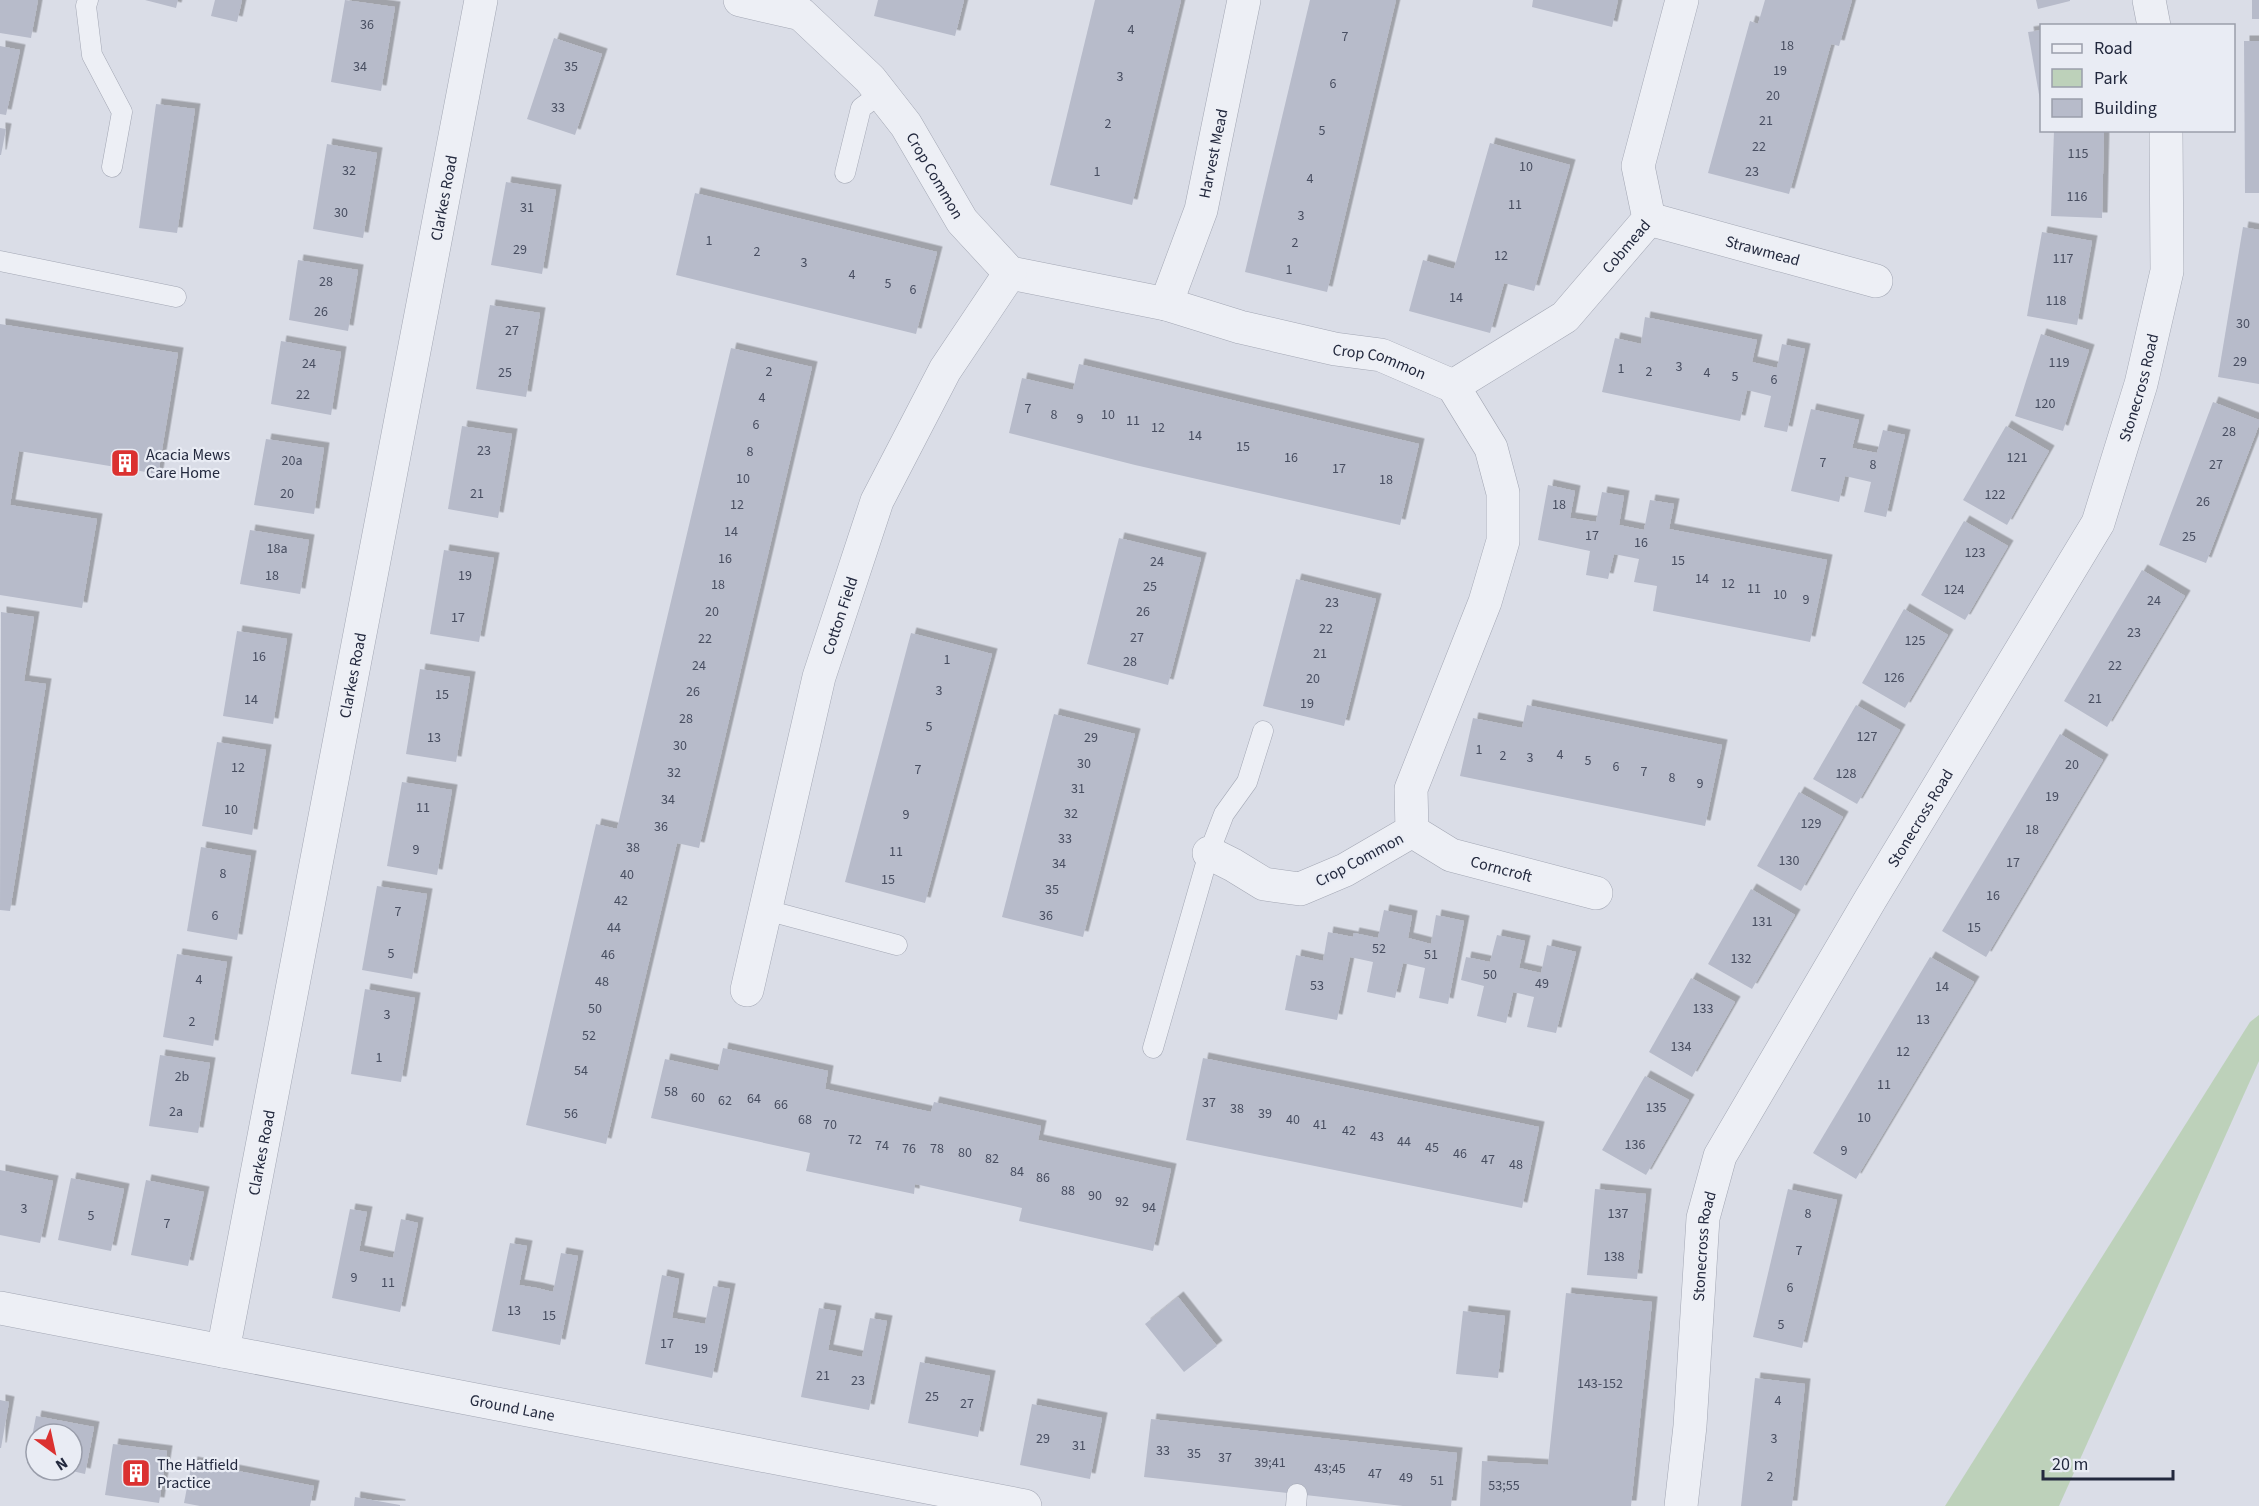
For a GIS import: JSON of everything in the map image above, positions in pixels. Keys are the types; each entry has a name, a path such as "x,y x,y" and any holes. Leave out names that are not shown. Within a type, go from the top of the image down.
{"street":[{"name":"Clarkes Road","path":"223,1350 481,0"},
{"name":"Crop Common","path":"740,0 803,7 870,79 906,125 962,221 1010,273 1166,304 1251,329 1335,349 1381,356 1453,386 1491,448 1503,493 1503,541 1485,602 1411,789 1412,831 1345,870 1300,889 1264,884 1209,853"},
{"name":"Harvest Mead","path":"1166,304 1201,210 1244,0"},
{"name":"Cobmead","path":"1453,386 1565,317 1649,219 1638,166 1682,0"},
{"path":"2149,0 2154,24"},
{"name":"Stonecross Road","path":"1681,1506 1690,1426 1702,1218 1720,1156 1870,900 2098,522 2141,384 2167,271 2166,132"},
{"name":"Strawmead","path":"1649,219 1876,281"},
{"name":"Cotton Field","path":"747,990 819,677 877,501 945,370 1010,273"},
{"name":"Corncroft","path":"1412,831 1451,855 1596,892"},
{"name":"Ground Lane","path":"0,1308 1025,1506"}],"lane":[{"path":"88,0 86,6 92,55 122,111 112,167"},
{"path":"845,173 861,108 881,93"},
{"path":"0,261 176,297"},
{"path":"1154,1048 1209,853 1224,814 1247,782 1263,731"},
{"path":"766,910 897,945"}],"green space":[{"path":"2259,1015 2259,1061 2059,1506 1945,1506 2250,1022"}],"building":[{"path":"0,0 38,0 31,38 0,33"},
{"path":"145,0 178,0 176,8"},
{"path":"215,0 242,0 237,22 211,16"},
{"path":"345,0 395,7 381,91 331,82"},
{"path":"878,0 964,0 955,36 874,16"},
{"path":"1095,0 1181,0 1132,205 1050,185"},
{"path":"1310,0 1396,0 1327,292 1245,272"},
{"path":"1533,0 1618,0 1612,27 1532,7"},
{"path":"1765,0 1852,0 1839,46 1831,44 1789,194 1708,173 1750,21 1758,24"},
{"path":"2036,0 2070,0 2070,1 2038,9"},
{"path":"2252,0 2259,0 2259,19 2252,19"},
{"path":"2040,30 2040,100 2028,32"},
{"path":"554,38 602,54 575,135 527,119"},
{"path":"2244,41 2259,41 2259,193 2245,193"},
{"path":"0,46 20,50 6,115 0,114"},
{"path":"156,104 195,109 177,233 139,228"},
{"path":"0,128 6,129 1,155 0,155"},
{"path":"2054,132 2104,132 2102,218 2051,216"},
{"path":"1490,143 1570,165 1534,291 1504,283 1490,333 1409,311 1423,260 1454,269"},
{"path":"327,144 377,153 363,238 313,229"},
{"path":"506,182 556,190 542,274 491,265"},
{"path":"695,193 937,252 916,334 676,275"},
{"path":"2243,227 2259,230 2259,384 2218,377"},
{"path":"2042,232 2092,241 2077,325 2027,316"},
{"path":"298,260 358,270 348,331 289,320"},
{"path":"490,305 540,313 526,397 476,389"},
{"path":"1645,317 1757,340 1752,362 1777,368 1782,344 1805,349 1787,432 1764,427 1771,396 1747,390 1740,421 1602,392 1615,338 1641,344"},
{"name":"Acacia Mews Care Home","path":"0,324 178,353 158,474 19,451 10,505 97,519 82,608 0,595"},
{"path":"2041,334 2089,350 2063,431 2015,416"},
{"path":"281,341 341,352 331,415 271,404"},
{"path":"731,348 812,367 699,848 677,843 606,1144 526,1125 596,824 617,829"},
{"path":"1079,364 1419,444 1400,525 1135,465 1009,433 1022,378 1073,390"},
{"path":"2213,402 2259,420 2259,425 2206,563 2159,545"},
{"path":"1811,409 1859,420 1852,448 1877,453 1883,430 1905,435 1886,517 1864,512 1871,482 1845,476 1839,502 1791,491"},
{"path":"462,426 512,434 498,518 448,509"},
{"path":"2006,426 2049,451 2007,525 1963,500"},
{"path":"266,439 324,448 314,514 254,505"},
{"path":"1548,485 1575,491 1570,518 1596,522 1602,492 1624,496 1619,525 1644,530 1650,500 1674,504 1669,529 1827,560 1810,642 1653,611 1657,586 1634,582 1639,559 1614,554 1608,579 1586,575 1590,551 1538,540"},
{"path":"1964,521 2008,546 1965,620 1921,595"},
{"path":"250,530 309,540 300,594 240,584"},
{"path":"1119,538 1201,558 1168,685 1087,664"},
{"path":"444,550 494,558 479,642 430,634"},
{"path":"2142,570 2185,596 2107,727 2064,701"},
{"path":"1296,579 1376,599 1344,726 1263,706"},
{"path":"1904,609 1948,635 1905,708 1862,683"},
{"path":"1,612 34,617 24,681 46,684 10,911 0,910"},
{"path":"237,631 287,639 273,724 223,716"},
{"path":"911,633 992,654 925,903 845,882"},
{"path":"420,669 470,677 456,762 406,754"},
{"path":"1527,705 1722,745 1705,826 1460,776 1473,718 1522,728"},
{"path":"1856,705 1900,730 1857,804 1813,779"},
{"path":"1054,714 1135,734 1083,937 1002,917"},
{"path":"2060,734 2103,760 1986,957 1942,931"},
{"path":"217,742 266,750 252,835 202,826"},
{"path":"402,782 452,790 437,875 387,866"},
{"path":"1799,792 1843,817 1801,891 1757,866"},
{"path":"201,847 251,856 237,940 187,931"},
{"path":"377,886 427,894 412,979 362,970"},
{"path":"1751,889 1795,915 1752,989 1708,964"},
{"path":"1384,910 1412,916 1408,938 1431,944 1436,915 1464,921 1448,1004 1419,998 1425,968 1403,963 1395,998 1367,992 1373,962 1350,957 1337,1020 1285,1010 1296,955 1323,961 1328,932 1353,937 1354,933 1378,938"},
{"path":"1497,935 1525,941 1519,968 1541,973 1547,945 1576,952 1556,1033 1527,1027 1534,997 1513,992 1506,1023 1477,1016 1484,986 1461,980 1466,957 1490,962"},
{"path":"177,954 227,962 213,1046 163,1037"},
{"path":"1930,957 1974,982 1856,1179 1813,1153"},
{"path":"1691,978 1735,1002 1692,1077 1649,1052"},
{"path":"365,989 415,998 401,1082 351,1074"},
{"path":"723,1048 828,1071 825,1089 931,1112 934,1102 1041,1126 1038,1140 1171,1169 1153,1251 1019,1221 1022,1208 915,1184 914,1194 806,1171 810,1153 651,1118 665,1059 718,1071"},
{"path":"160,1055 210,1063 198,1133 149,1126"},
{"path":"1203,1058 1539,1127 1522,1208 1186,1140"},
{"path":"1645,1076 1689,1100 1646,1175 1602,1150"},
{"path":"0,1170 53,1181 40,1243 0,1235"},
{"path":"71,1178 124,1189 111,1251 58,1240"},
{"path":"146,1180 204,1192 188,1266 131,1255"},
{"path":"1595,1189 1646,1194 1637,1279 1587,1275"},
{"path":"1788,1189 1837,1200 1802,1348 1753,1337"},
{"path":"350,1209 367,1212 359,1251 393,1258 401,1219 418,1223 400,1312 332,1298"},
{"path":"510,1243 527,1246 519,1285 553,1292 561,1253 578,1256 560,1345 492,1331"},
{"path":"662,1275 679,1279 672,1318 705,1324 713,1286 730,1289 712,1378 645,1364"},
{"path":"1566,1293 1652,1302 1631,1506 1480,1506 1482,1461 1548,1465"},
{"path":"1178,1297 1217,1346 1184,1372 1145,1324"},
{"path":"819,1308 836,1311 828,1350 862,1357 870,1318 887,1321 869,1410 801,1397"},
{"path":"1463,1311 1505,1316 1498,1378 1456,1374"},
{"path":"920,1362 990,1376 978,1437 908,1423"},
{"path":"1755,1378 1805,1384 1792,1506 1741,1506"},
{"path":"0,1400 9,1402 1,1448 0,1448"},
{"path":"1032,1404 1102,1418 1090,1479 1020,1465"},
{"path":"36,1416 68,1422 35,1422"},
{"path":"1151,1419 1457,1453 1451,1506 1403,1506 1144,1477"},
{"path":"84,1425 94,1427 84,1474"},
{"name":"The Hatfield Practice","path":"113,1444 167,1451 159,1503 105,1495"},
{"path":"192,1462 314,1486 310,1506 200,1506 184,1503"},
{"path":"355,1497 400,1505 400,1506 354,1506"}],"place":[{"name":"Acacia Mews Care Home","path":"125,463"},
{"name":"The Hatfield Practice","path":"136,1473"}]}
